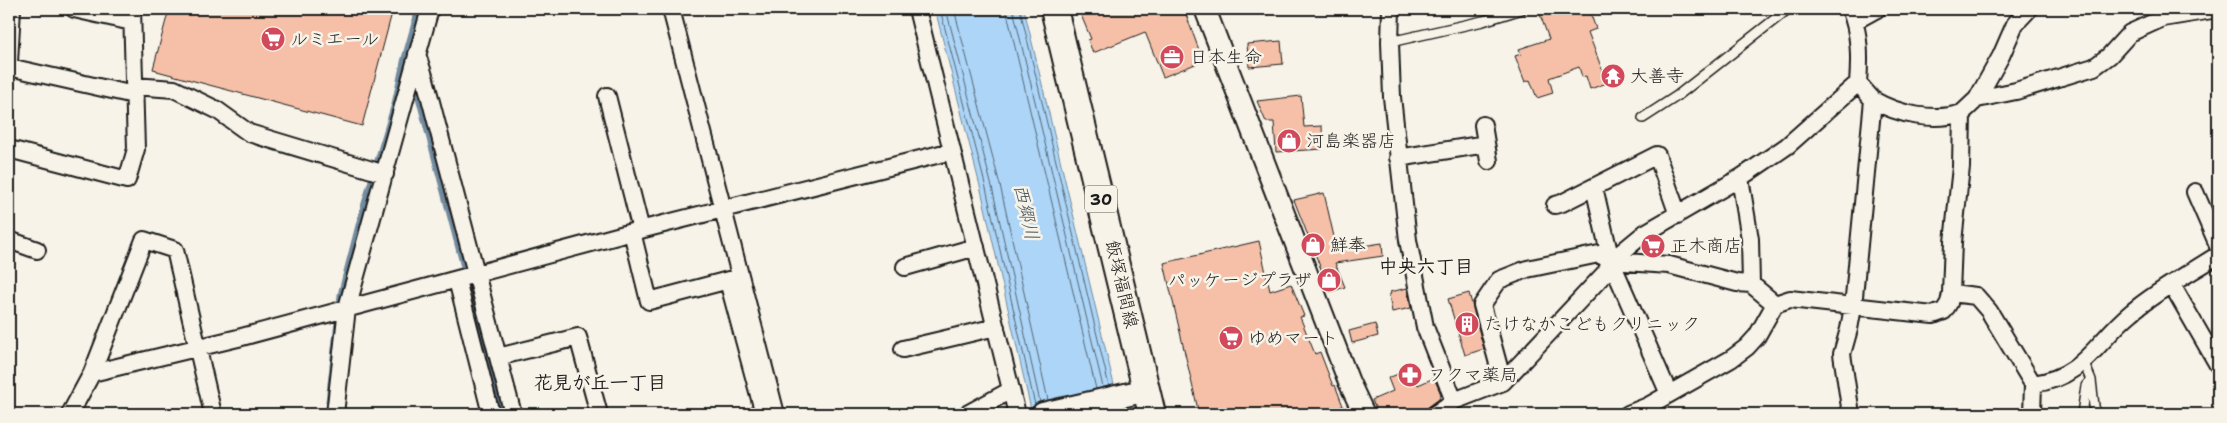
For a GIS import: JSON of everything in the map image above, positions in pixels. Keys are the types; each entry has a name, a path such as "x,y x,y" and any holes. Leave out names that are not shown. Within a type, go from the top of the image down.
{"main road":[{"name":"飯塚福間線","path":"1054,9 1142,399"},
{"path":"1043,414 1142,399"}],"street":[{"path":"9,62 12,9"},
{"path":"9,149 127,180 136,149 132,16 74,9"},
{"path":"335,414 347,308 430,9"},
{"path":"671,9 723,210 734,279 764,414"},
{"path":"917,9 1017,414"},
{"path":"1205,9 1349,382 1364,414"},
{"path":"1392,9 1390,42 1392,97 1408,240 1425,327 1454,401"},
{"path":"1435,414 1454,401 1503,382 1606,272 1611,261 1645,233 1740,178 1787,146 1858,83 1860,57 1853,15 1877,9"},
{"path":"1858,83 1873,100 1882,105 1931,119 1949,118 1962,114 1977,99 2001,56 2015,24 2029,9"},
{"path":"1977,99 2016,91 2094,67 2109,56 2130,32 2163,18 2218,9"},
{"path":"416,54 425,79 513,414"},
{"path":"9,67 134,90 174,89 217,110 249,133 384,174"},
{"path":"607,96 649,301 734,279"},
{"path":"1851,414 1842,354 1849,329 1852,306 1873,100"},
{"path":"1628,414 1669,394 1747,348 1757,336 1775,304 1797,299 1933,315 1944,311 1949,303 1951,293 1953,242 1961,167 1962,114"},
{"path":"1483,125 1489,162"},
{"path":"1398,158 1486,144"},
{"path":"92,373 197,346 238,338 636,231 952,151"},
{"path":"1555,205 1657,155 1678,215"},
{"path":"1740,178 1750,239 1750,284"},
{"path":"1594,187 1611,261 1669,394"},
{"path":"2196,192 2218,245"},
{"path":"9,240 37,250"},
{"path":"70,414 92,373 144,240 175,250 213,414"},
{"path":"905,267 976,247"},
{"path":"1503,382 1482,305 1498,280 1527,269 1599,254 1611,261 1669,265 1737,283 1750,284 1775,304"},
{"path":"2033,384 2047,382 2084,362 2132,312 2218,254"},
{"path":"734,279 776,414"},
{"path":"457,280 491,414"},
{"path":"2172,285 2218,365"},
{"path":"1951,293 1976,296 1989,311 2033,384 2032,414"},
{"path":"903,349 996,327"},
{"path":"498,357 578,337 599,414"},
{"path":"967,414 1011,390"}],"lane":[{"path":"1390,42 1483,21 1522,9"},
{"path":"1643,118 1677,96 1788,9"},
{"path":"2084,362 2091,380 2095,414"},
{"path":"2082,414 2086,386 2091,380"}],"water":[{"name":"西郷川","path":"935,9 1024,9 1121,414 1032,414 981,190"}],"building":[{"name":"ルミエール","path":"169,9 393,9 362,126 153,69"},
{"path":"1083,9 1184,9 1203,61 1163,77 1145,32 1093,53 1088,40 1091,39 1081,15 1084,13"},
{"path":"1538,9 1589,9 1596,29 1588,32 1607,83 1590,89 1586,76 1582,77 1579,67 1549,78 1553,93 1537,98 1530,80 1525,82 1515,56 1521,54 1519,49 1549,39"},
{"path":"1281,41 1283,64 1249,67 1247,44"},
{"path":"1301,96 1304,127 1322,126 1323,149 1276,152 1274,122 1266,122 1257,101"},
{"path":"1324,193 1337,250 1382,243 1383,256 1335,263 1345,287 1330,292 1294,200"},
{"name":"ゆめマート","path":"1259,241 1270,291 1291,284 1304,316 1300,317 1315,354 1320,352 1343,406 1322,414 1309,414 1308,411 1293,414 1199,414 1164,263"},
{"path":"1407,288 1411,308 1392,312 1390,292"},
{"name":"たけなかこどもクリニック","path":"1469,293 1484,349 1465,355 1448,299"},
{"path":"1375,324 1378,336 1352,343 1349,331"},
{"path":"1411,369 1418,385 1434,378 1441,394 1439,399 1419,414 1378,414 1372,400 1393,391 1388,378"}],"waterway":[{"path":"328,402 340,295 362,210 394,104 403,62 418,9"},
{"path":"415,86 502,414"}],"place":[{"name":"ルミエール","path":"273,39"},
{"name":"日本生命","path":"1172,57"},
{"name":"大善寺","path":"1613,76"},
{"name":"河島楽器店","path":"1289,141"},
{"name":"鮮奉","path":"1313,245"},
{"name":"正木商店","path":"1653,246"},
{"name":"パッケージプラザ","path":"1329,280"},
{"name":"たけなかこどもクリニック","path":"1467,324"},
{"name":"ゆめマート","path":"1231,338"},
{"name":"フクマ薬局","path":"1410,375"}],"district":[{"name":"中央六丁目","path":"1426,266"},
{"name":"花見が丘一丁目","path":"600,382"}]}
